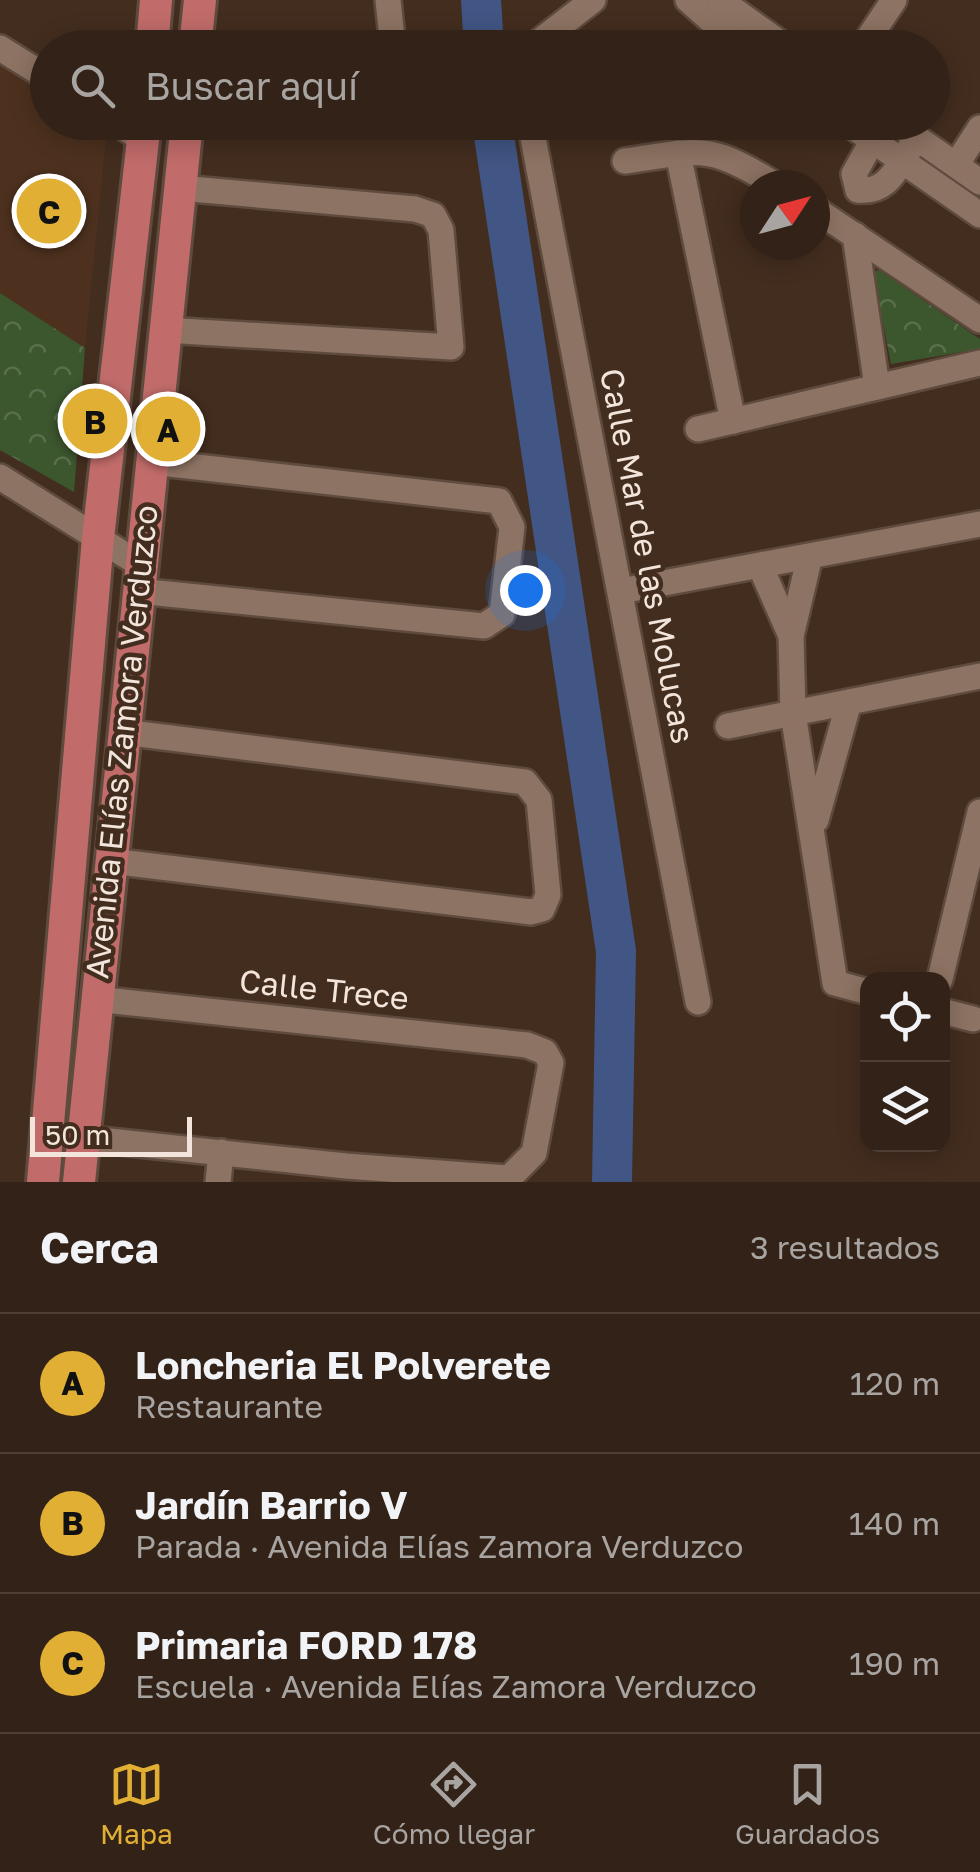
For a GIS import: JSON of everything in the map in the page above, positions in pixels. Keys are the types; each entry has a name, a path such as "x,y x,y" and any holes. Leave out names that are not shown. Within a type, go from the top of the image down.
{"main road":[{"path":"154,30 156,0"},
{"path":"197,30 200,0"},
{"name":"Avenida Elías Zamora Verduzco","path":"41,1178 133,140"},
{"name":"Avenida Elías Zamora Verduzco","path":"79,1182 80,1138 185,140"}],"street":[{"path":"388,0 392,30"},
{"path":"554,30 593,0"},
{"path":"688,0 722,30"},
{"path":"720,0 762,30"},
{"path":"874,30 894,0"},
{"path":"0,48 30,67"},
{"path":"956,166 980,128"},
{"name":"Calle Mar de las Molucas","path":"533,140 698,1002"},
{"path":"873,140 854,174 858,190 835,222 877,387"},
{"path":"884,140 902,161 980,215"},
{"path":"858,190 874,192 887,183 916,140"},
{"path":"920,140 980,182"},
{"path":"625,161 707,150 728,156 751,170"},
{"path":"678,154 733,420"},
{"path":"165,330 451,347 441,230 433,215 414,209 180,188"},
{"path":"835,222 980,320"},
{"path":"698,429 980,362"},
{"path":"0,477 98,538 139,578 484,626 494,623 502,614 512,528 499,501 152,462"},
{"path":"621,591 809,560 980,524"},
{"path":"809,560 790,636 792,713 814,830 835,983 860,990"},
{"path":"761,568 790,636"},
{"path":"728,726 980,676"},
{"path":"814,830 850,702"},
{"path":"111,862 531,912 542,910 548,895 539,800 525,782 123,732"},
{"path":"942,972 980,812"},
{"name":"Calle Trece","path":"95,999 528,1045 546,1052 551,1064 534,1153 506,1180"},
{"path":"950,1013 973,1019"},
{"path":"80,1138 221,1152 345,1174 506,1180"},
{"path":"218,1182 221,1152"}],"shaded area":[{"path":"0,60 30,79 30,140 106,140 85,348 0,293"}],"green space":[{"path":"879,270 980,339 980,349 891,364 873,272"},
{"path":"0,293 85,348 74,492 0,450"}],"waterway":[{"path":"481,0 483,30"},
{"path":"495,140 616,951 612,1182"}],"place":[{"name":"Primaria FORD 178","path":"49,211"},
{"name":"Jardín Barrio V","path":"95,421"},
{"name":"Loncheria El Polverete","path":"168,429"}]}
